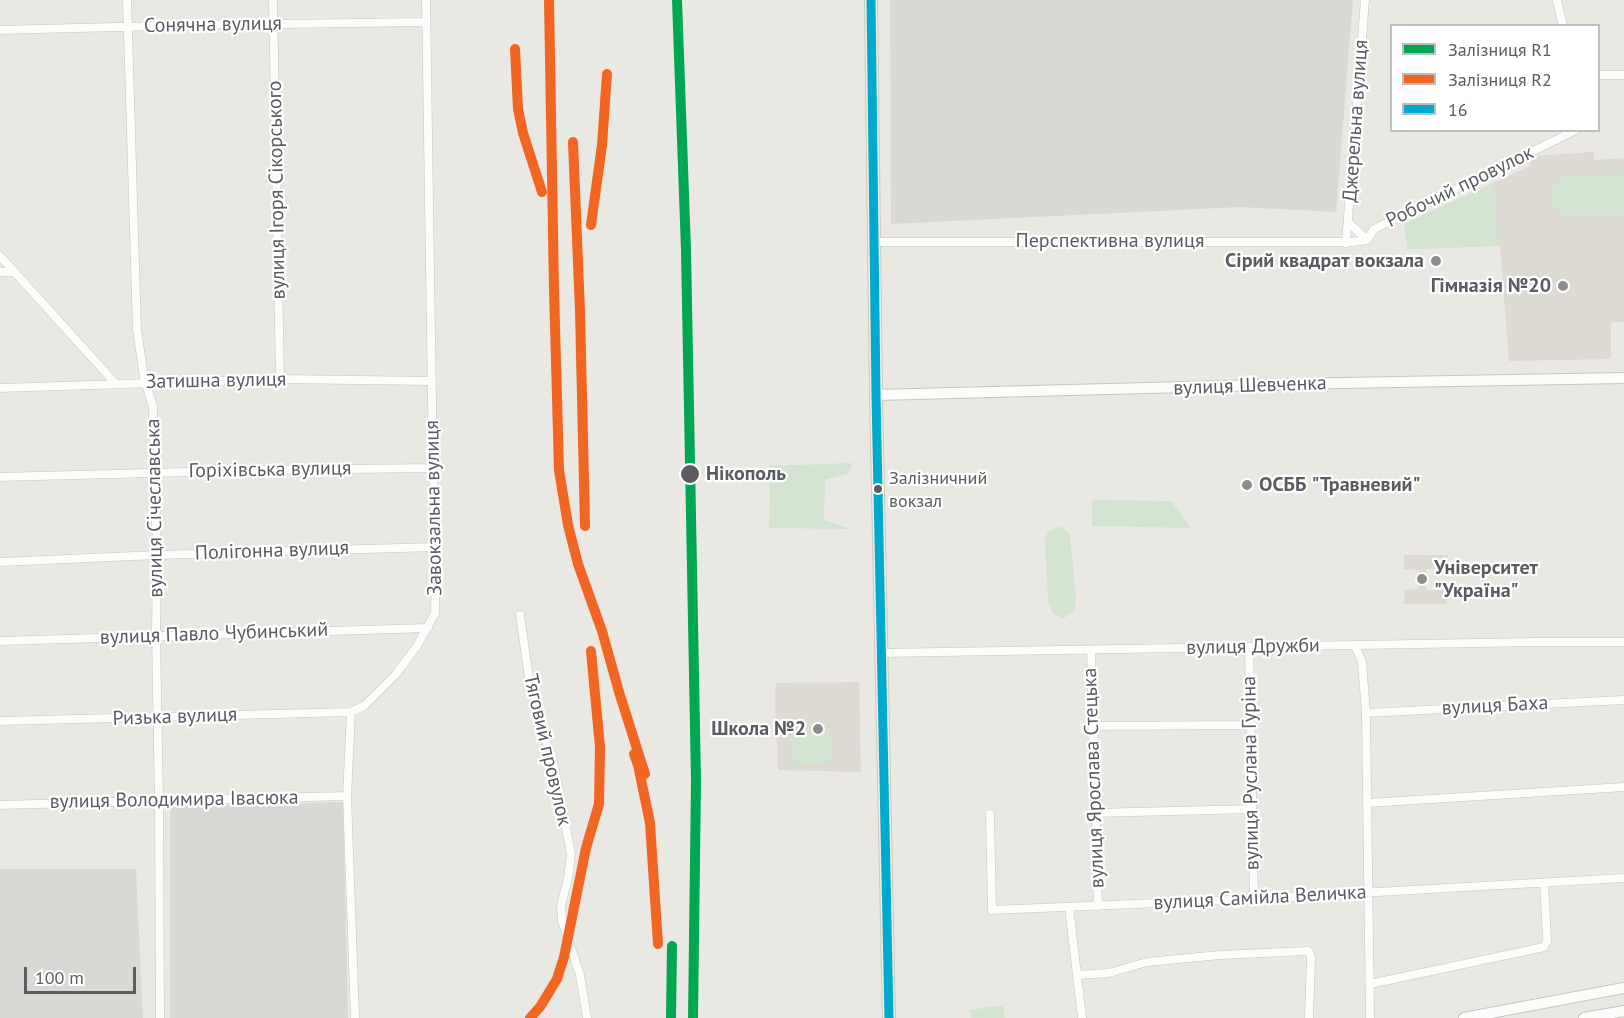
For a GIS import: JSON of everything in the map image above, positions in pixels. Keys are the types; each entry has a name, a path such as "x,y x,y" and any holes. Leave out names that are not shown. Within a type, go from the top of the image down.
{"main road":[{"path":"871,0 876,395 889,1018"}],"street":[{"name":"вулиця Січеславська","path":"127,0 137,330 144,376 153,407 157,555 160,1018"},
{"name":"вулиця Ігоря Сікорського","path":"273,0 280,380"},
{"name":"Завокзальна вулиця","path":"351,712 364,706 396,674 417,646 435,613 426,0"},
{"name":"Джерельна вулиця","path":"1346,243 1365,0"},
{"path":"1557,0 1563,24"},
{"name":"Сонячна вулиця","path":"0,30 274,22 282,24 426,22"},
{"path":"1600,75 1624,75"},
{"name":"Робочий провулок","path":"1346,243 1367,240 1374,230 1572,132"},
{"path":"1348,222 1367,240"},
{"name":"Перспективна вулиця","path":"874,242 1307,241 1346,243"},
{"path":"0,256 116,384"},
{"path":"0,272 15,272"},
{"name":"вулиця Шевченка","path":"876,395 1624,378"},
{"name":"Затишна вулиця","path":"0,388 280,380 432,381"},
{"name":"Горіхівська вулиця","path":"0,477 330,468 433,468"},
{"name":"Полігонна вулиця","path":"0,562 435,547"},
{"name":"Тяговий провулок","path":"520,615 529,678 544,737 552,755 571,854 561,906 562,921 580,975 587,1018"},
{"name":"вулиця Павло Чубинський","path":"0,640 428,628"},
{"name":"вулиця Дружби","path":"882,653 1624,642"},
{"path":"1355,645 1362,662 1366,713 1371,1018"},
{"name":"вулиця Руслана Гуріна","path":"1249,647 1254,899"},
{"name":"вулиця Ярослава Стецька","path":"1090,650 1098,906"},
{"name":"вулиця Баха","path":"1366,713 1624,700"},
{"path":"351,712 347,796 355,1018"},
{"name":"Ризька вулиця","path":"0,721 351,712"},
{"path":"1093,726 1250,725"},
{"path":"1367,802 1624,787"},
{"name":"вулиця Володимира Івасюка","path":"0,805 347,796"},
{"path":"1095,813 1252,808"},
{"name":"вулиця Самійла Величка","path":"990,814 992,910 1254,899 1624,878"},
{"path":"1370,984 1544,947 1547,943 1544,883"},
{"path":"1069,907 1082,1018"},
{"path":"1077,975 1109,973 1147,962 1220,955 1308,951 1311,959 1310,1018"},
{"path":"1464,1018 1624,988"},
{"path":"1584,1018 1624,1011"}],"shaded area":[{"path":"890,0 1353,0 1336,212 1240,207 891,224"},
{"name":"Гімназія №20","path":"1594,152 1594,160 1624,158 1624,322 1611,322 1611,359 1509,361 1500,246 1408,249 1404,224 1530,166 1529,156"},
{"name":"Університет \"Україна\"","path":"1404,555 1448,555 1448,569 1426,569 1426,590 1447,590 1447,604 1404,604 1405,590 1418,589 1419,570 1404,569"},
{"name":"Школа №2","path":"859,682 861,772 778,770 776,683"},
{"path":"343,802 348,1018 170,1018 170,807"},
{"path":"0,869 136,869 143,1018 0,1018"}],"green space":[{"path":"1624,174 1624,218 1569,217 1557,212 1553,205 1552,190 1559,179 1564,176"},
{"path":"1492,184 1500,246 1408,249 1404,224"},
{"path":"852,463 847,474 825,480 824,520 851,529 769,528 770,466"},
{"path":"1092,500 1171,501 1191,528 1092,526"},
{"path":"1056,527 1064,528 1070,535 1076,600 1075,610 1064,618 1053,614 1048,601 1045,539 1048,532"},
{"path":"830,733 831,763 791,765 790,735"},
{"path":"1003,1005 1005,1018 971,1018 970,1010"}],"rail line":[{"name":"R2","path":"549,0 559,470 568,525 578,564 602,631 645,774"},
{"name":"R1","path":"677,0 686,250 696,781 693,1018"},
{"name":"R2","path":"515,49 518,109 523,133 542,192"},
{"name":"R2","path":"591,225 602,145 607,74"},
{"name":"R2","path":"573,142 585,526"},
{"name":"R2","path":"530,1018 540,1007 557,979 564,957 586,848 599,804 600,747 591,651"},
{"name":"R2","path":"634,754 650,823 658,944"},
{"name":"R1","path":"671,1018 672,946"}],"transit line":[{"name":"16","path":"871,0 876,395 889,1018"}],"place":[{"name":"Сірий квадрат вокзала","path":"1436,261"},
{"name":"Гімназія №20","path":"1563,286"},
{"name":"Нікополь","path":"690,474"},
{"name":"ОСББ \"Травневий\"","path":"1247,485"},
{"name":"Залізничний вокзал","path":"878,489"},
{"name":"Університет \"Україна\"","path":"1422,579"},
{"name":"Школа №2","path":"818,729"}]}
